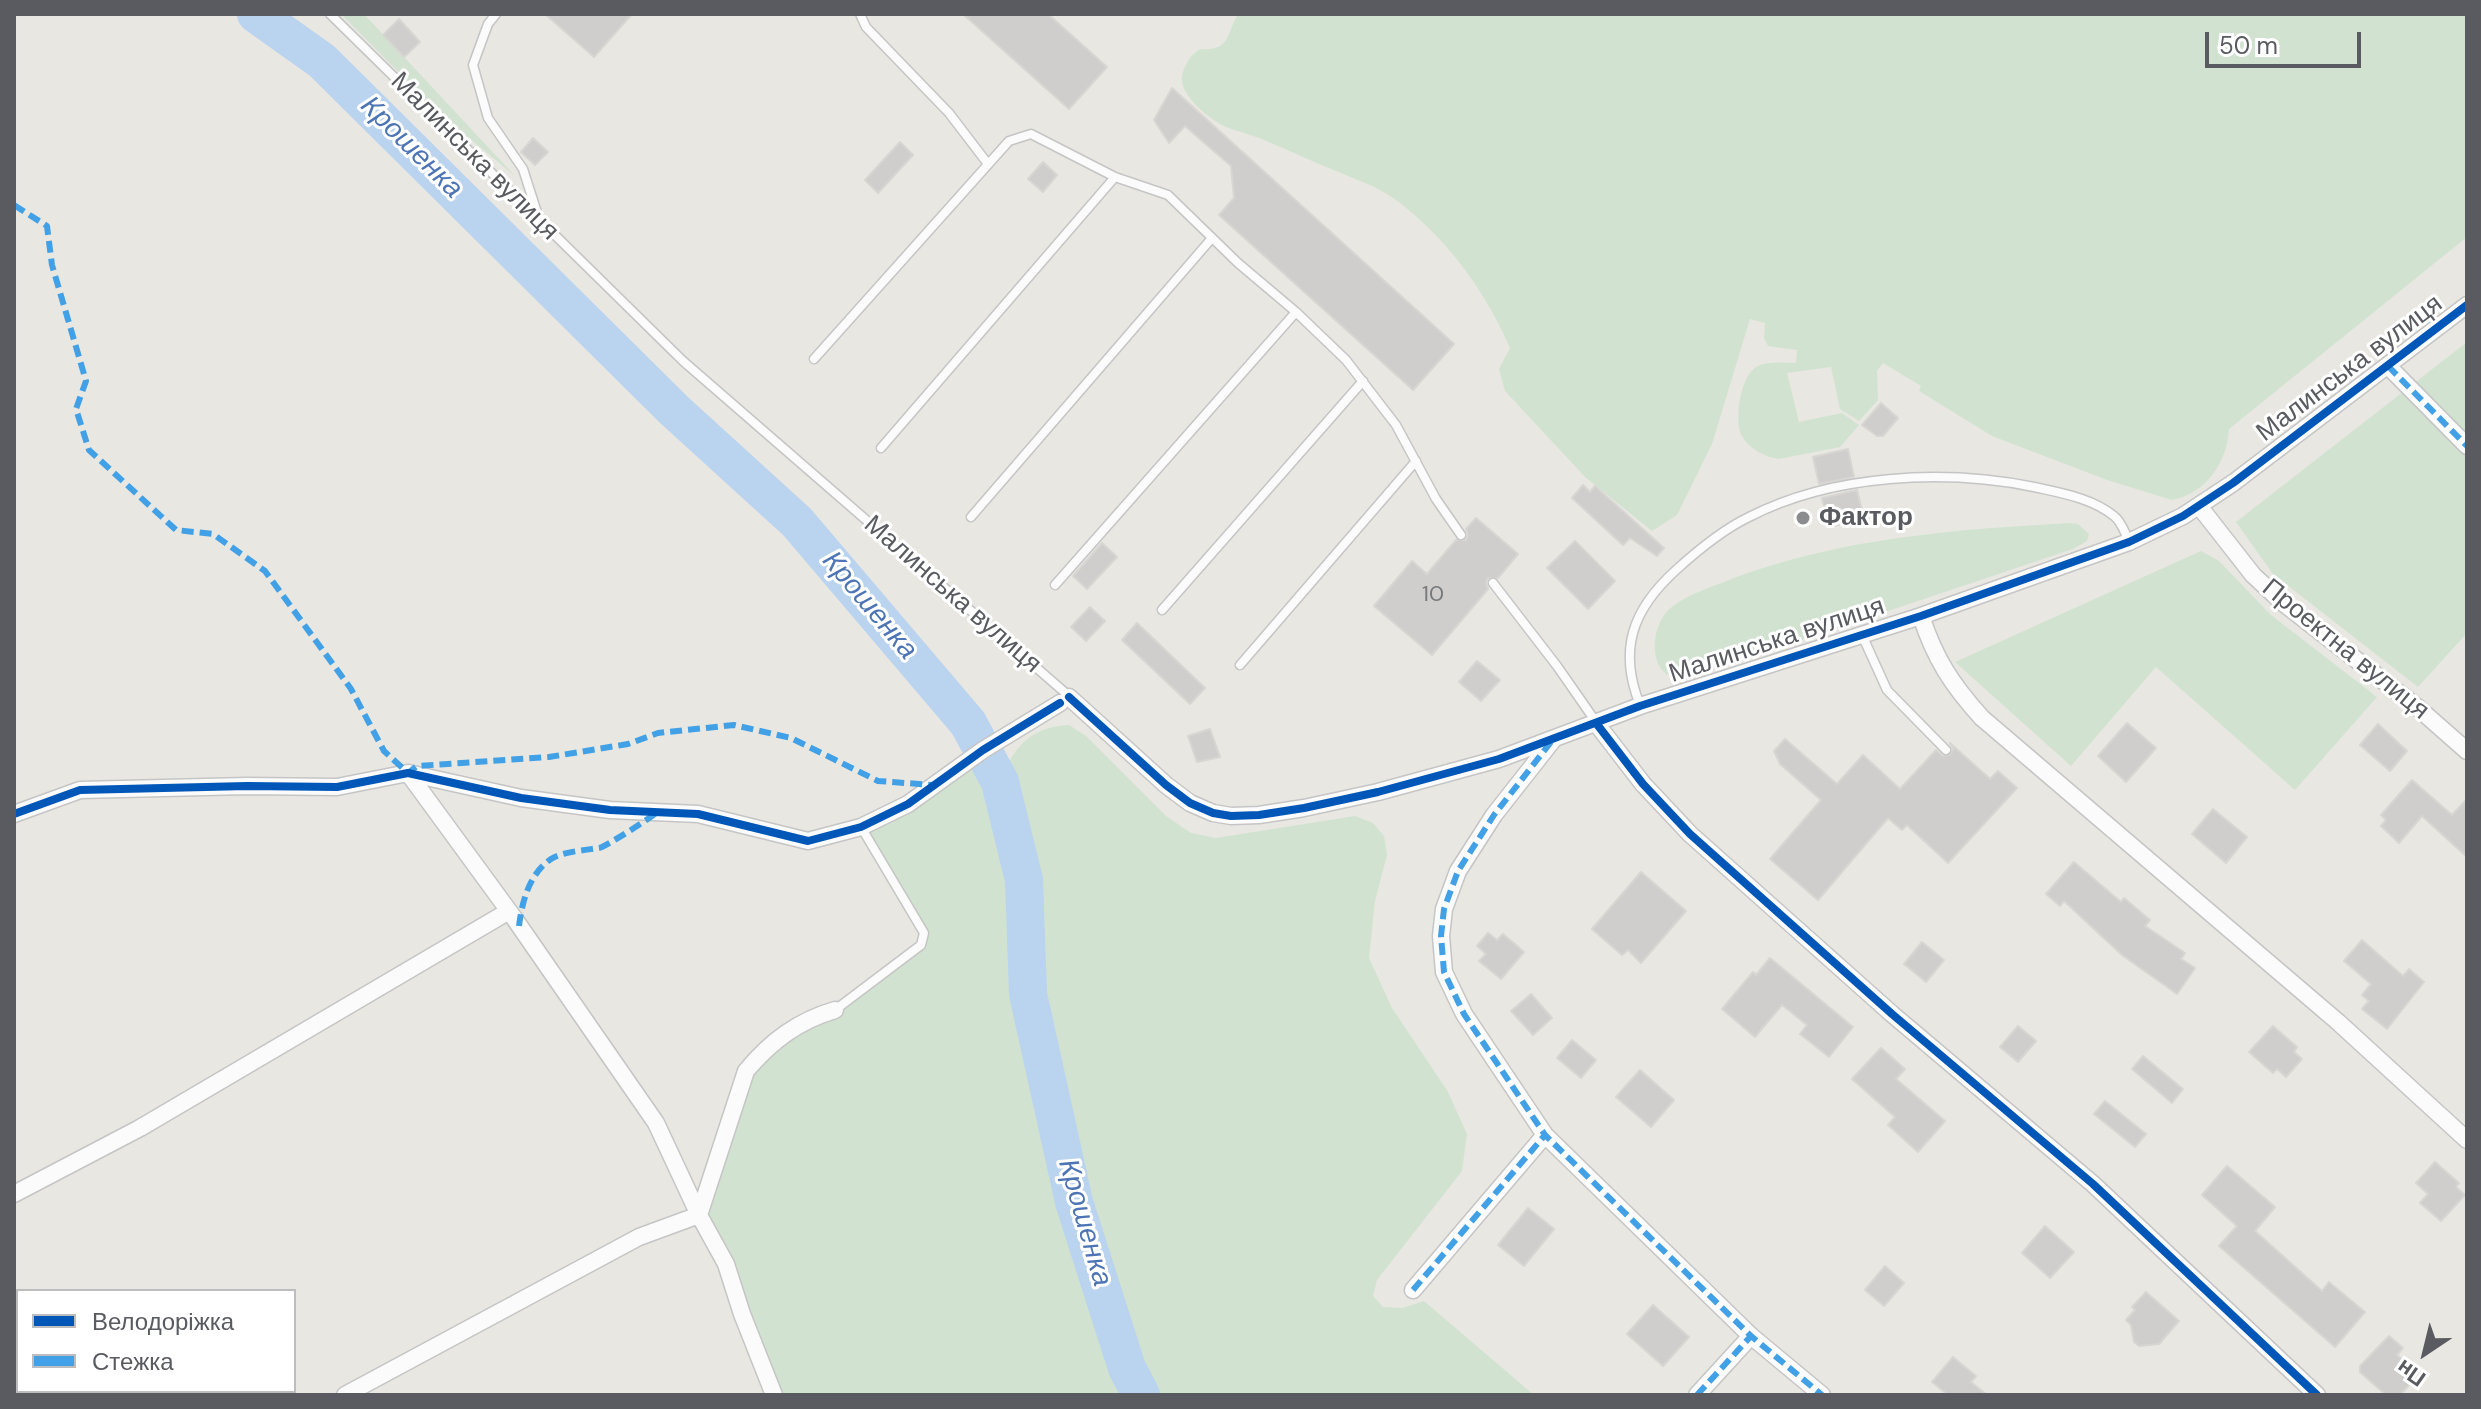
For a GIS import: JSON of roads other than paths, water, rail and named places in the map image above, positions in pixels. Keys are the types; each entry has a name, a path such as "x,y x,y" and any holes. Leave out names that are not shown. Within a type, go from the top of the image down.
{"street":[{"name":"Малинська вулиця","path":"1065,700 1190,803 1213,813 1231,816 1304,808 1378,792 1499,759 1640,706 1921,616 2129,542 2199,506 2467,305"},
{"path":"2388,366 2467,446"},
{"name":"Проектна вулиця","path":"2199,506 2253,575 2282,602 2417,707 2467,751"},
{"path":"1921,616 1939,663 1956,689 1982,718 2338,1022 2467,1140"},
{"path":"14,814 80,790 337,787 408,773 521,798 610,810 698,814 808,841 861,827 908,804 983,750 1065,700"},
{"path":"1596,723 1643,784 1690,834 1892,1014 2093,1184 2317,1395"},
{"path":"1553,739 1516,784 1458,871 1444,909 1441,936 1444,972 1464,1014 1545,1135 1751,1336 1822,1395"},
{"path":"408,773 509,911 656,1123 726,1264 774,1395"},
{"path":"14,1194 140,1128 509,911"},
{"path":"699,1215 746,1071 758,1056 801,1022 835,1010"},
{"path":"1413,1290 1545,1135"},
{"path":"345,1395 639,1237 699,1215"},
{"path":"1697,1395 1751,1336"}],"lane":[{"name":"Малинська вулиця","path":"330,14 683,361 1065,700"},
{"path":"496,14 488,24 473,65 488,118 523,169 540,223"},
{"path":"860,14 866,27 949,113 988,164"},
{"path":"814,359 1009,141 1031,134 1115,177 1168,195 1296,312 1346,360 1396,425 1436,499 1461,535"},
{"path":"881,448 1115,177"},
{"path":"971,517 1212,238"},
{"path":"1055,585 1296,312"},
{"path":"1162,610 1363,381"},
{"path":"1240,665 1416,461"},
{"path":"1640,706 1631,683 1628,657 1634,627 1661,584 1716,536 1750,516 1801,496 1878,480 1928,475 1993,479 2060,492 2095,504 2117,517 2129,542"},
{"path":"1493,583 1596,723"},
{"path":"1862,635 1887,690 1946,750"},
{"path":"835,1010 921,945 924,933 861,827"}],"waterway":[{"name":"Крошенка","path":"256,14 322,61 674,410 797,522 968,723 1000,782 1024,880 1028,994 1074,1202 1127,1368 1141,1395"}],"place":[{"name":"Фактор","path":"1803,518"}]}
